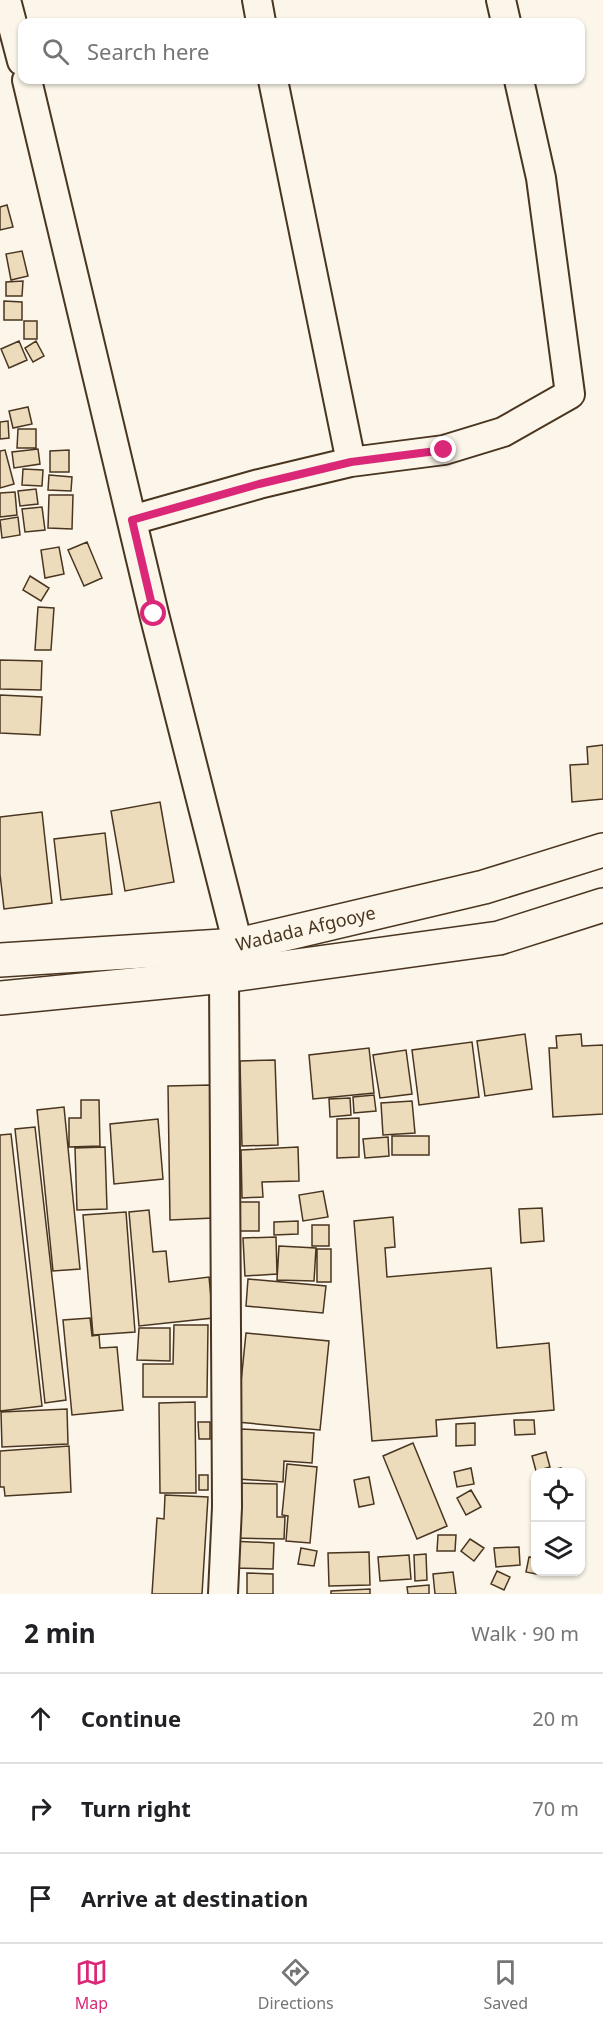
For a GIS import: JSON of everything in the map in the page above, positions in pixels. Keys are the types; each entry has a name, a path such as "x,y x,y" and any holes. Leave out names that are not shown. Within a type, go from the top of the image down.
{"highway":[{"name":"Wadada Afgooye","path":"0,960 238,945 484,887 603,850"},
{"name":"Wadada Afgooye","path":"0,998 224,976 499,938 603,904"}],"street":[{"path":"6,0 18,46"},
{"path":"257,0 260,18"},
{"path":"501,0 505,18"},
{"path":"28,84 132,520 238,945"},
{"path":"274,84 351,462"},
{"path":"132,520 259,484 351,462 444,450 503,432 570,394 541,178 520,84"},
{"path":"223,1594 227,1507 224,976"}],"building":[{"path":"7,205 13,227 0,230 0,207"},
{"path":"22,251 28,276 11,280 6,254"},
{"path":"23,281 22,296 6,296 6,282"},
{"path":"4,301 22,302 22,320 4,320"},
{"path":"24,321 37,321 37,339 24,339"},
{"path":"19,341 27,360 9,368 1,349"},
{"path":"36,341 44,356 33,362 25,348"},
{"path":"28,407 32,424 13,428 9,411"},
{"path":"8,421 9,438 0,439 0,422"},
{"path":"18,429 36,429 36,448 17,448"},
{"path":"38,449 40,464 14,468 12,452"},
{"path":"5,450 14,484 0,488 0,451"},
{"path":"69,450 69,472 50,472 50,451"},
{"path":"23,469 43,470 42,486 22,485"},
{"path":"49,475 72,477 71,491 48,490"},
{"path":"36,489 38,504 20,506 18,491"},
{"path":"15,492 17,515 0,517 0,493"},
{"path":"49,495 73,495 72,529 48,528"},
{"path":"42,507 45,530 25,532 22,509"},
{"path":"18,517 20,535 2,538 0,520"},
{"path":"87,542 102,578 84,586 68,550"},
{"path":"59,547 64,574 45,578 41,550"},
{"path":"30,576 49,588 41,601 23,590"},
{"path":"38,607 54,608 51,650 35,650"},
{"path":"0,660 42,661 41,690 0,689"},
{"path":"0,695 42,697 40,735 0,733"},
{"path":"603,745 603,799 572,802 570,765 588,764 587,747"},
{"path":"160,802 174,882 125,891 111,811"},
{"path":"42,812 52,903 4,909 0,874 0,817"},
{"path":"105,833 112,894 61,900 54,839"},
{"path":"525,1034 532,1089 485,1096 477,1041"},
{"path":"581,1034 582,1046 603,1045 603,1114 553,1117 549,1048 557,1048 556,1036"},
{"path":"472,1042 479,1097 419,1105 412,1050"},
{"path":"369,1048 374,1093 313,1099 309,1055"},
{"path":"406,1050 412,1094 380,1098 373,1055"},
{"path":"275,1060 278,1145 242,1146 240,1061"},
{"path":"211,1085 213,1218 170,1220 168,1086"},
{"path":"374,1095 376,1111 354,1113 353,1097"},
{"path":"350,1098 351,1115 330,1117 329,1099"},
{"path":"81,1100 99,1100 100,1146 69,1147 69,1118 81,1118"},
{"path":"412,1101 415,1133 383,1135 381,1103"},
{"path":"64,1107 80,1269 53,1271 37,1110"},
{"path":"359,1118 359,1157 337,1158 337,1119"},
{"path":"158,1119 163,1179 114,1184 110,1124"},
{"path":"35,1127 66,1400 45,1403 15,1129"},
{"path":"11,1134 42,1406 0,1411 0,1135"},
{"path":"392,1136 429,1136 429,1155 392,1155"},
{"path":"388,1137 389,1156 365,1158 363,1139"},
{"path":"105,1147 107,1209 77,1210 75,1148"},
{"path":"298,1147 299,1181 262,1182 263,1197 242,1198 241,1150"},
{"path":"323,1191 328,1217 303,1221 299,1195"},
{"path":"236,1202 259,1202 259,1231 236,1231"},
{"path":"542,1208 544,1241 521,1243 519,1209"},
{"path":"149,1210 153,1252 166,1251 169,1282 209,1277 213,1318 139,1326 129,1212"},
{"path":"126,1212 135,1332 93,1335 83,1215"},
{"path":"393,1217 395,1247 385,1248 387,1277 491,1268 497,1348 549,1343 554,1410 436,1420 437,1436 372,1441 354,1221"},
{"path":"298,1221 298,1234 274,1235 274,1222"},
{"path":"312,1225 329,1225 329,1246 312,1246"},
{"path":"276,1237 277,1274 245,1276 243,1238"},
{"path":"279,1246 316,1248 314,1281 277,1280"},
{"path":"317,1249 331,1249 331,1282 317,1282"},
{"path":"248,1279 326,1286 323,1313 246,1306"},
{"path":"90,1318 92,1336 99,1335 100,1348 117,1347 123,1410 72,1415 63,1320"},
{"path":"174,1325 208,1325 207,1397 143,1397 143,1364 173,1364"},
{"path":"139,1328 170,1328 170,1361 137,1360"},
{"path":"246,1333 329,1341 320,1430 237,1422"},
{"path":"195,1402 196,1493 160,1493 159,1403"},
{"path":"67,1409 68,1444 2,1447 1,1412"},
{"path":"514,1420 534,1420 535,1434 515,1435"},
{"path":"198,1422 210,1422 210,1439 199,1439"},
{"path":"475,1423 475,1445 456,1446 456,1424"},
{"path":"241,1429 314,1433 312,1463 284,1461 283,1482 238,1479"},
{"path":"413,1443 447,1526 417,1539 383,1456"},
{"path":"69,1446 71,1492 5,1496 4,1487 0,1487 0,1451"},
{"path":"546,1452 550,1467 535,1468 532,1456"},
{"path":"287,1464 317,1467 310,1543 286,1541 288,1516 282,1515"},
{"path":"471,1468 474,1484 457,1487 454,1472"},
{"path":"199,1475 208,1475 208,1490 199,1490"},
{"path":"369,1477 374,1504 359,1507 354,1480"},
{"path":"233,1483 277,1484 277,1517 285,1517 284,1539 232,1538"},
{"path":"471,1490 481,1507 466,1515 457,1498"},
{"path":"165,1495 208,1497 202,1594 152,1594 157,1518 164,1519"},
{"path":"438,1535 456,1535 455,1551 437,1551"},
{"path":"470,1539 484,1548 474,1561 461,1551"},
{"path":"231,1541 274,1543 273,1569 230,1568"},
{"path":"519,1547 520,1565 496,1567 494,1548"},
{"path":"301,1548 317,1551 314,1566 298,1564"},
{"path":"369,1552 370,1585 329,1586 328,1553"},
{"path":"426,1554 427,1580 415,1581 414,1555"},
{"path":"409,1555 411,1579 380,1581 378,1557"},
{"path":"529,1557 531,1557 531,1573 526,1572"},
{"path":"497,1571 510,1577 504,1590 491,1584"},
{"path":"453,1572 456,1594 435,1594 433,1574"},
{"path":"247,1573 273,1574 273,1594 247,1594"},
{"path":"429,1585 429,1594 408,1594 407,1587"},
{"path":"370,1589 370,1594 331,1594 331,1591"}],"route":[{"path":"154,614 132,520 259,484 351,462 444,450"}]}
